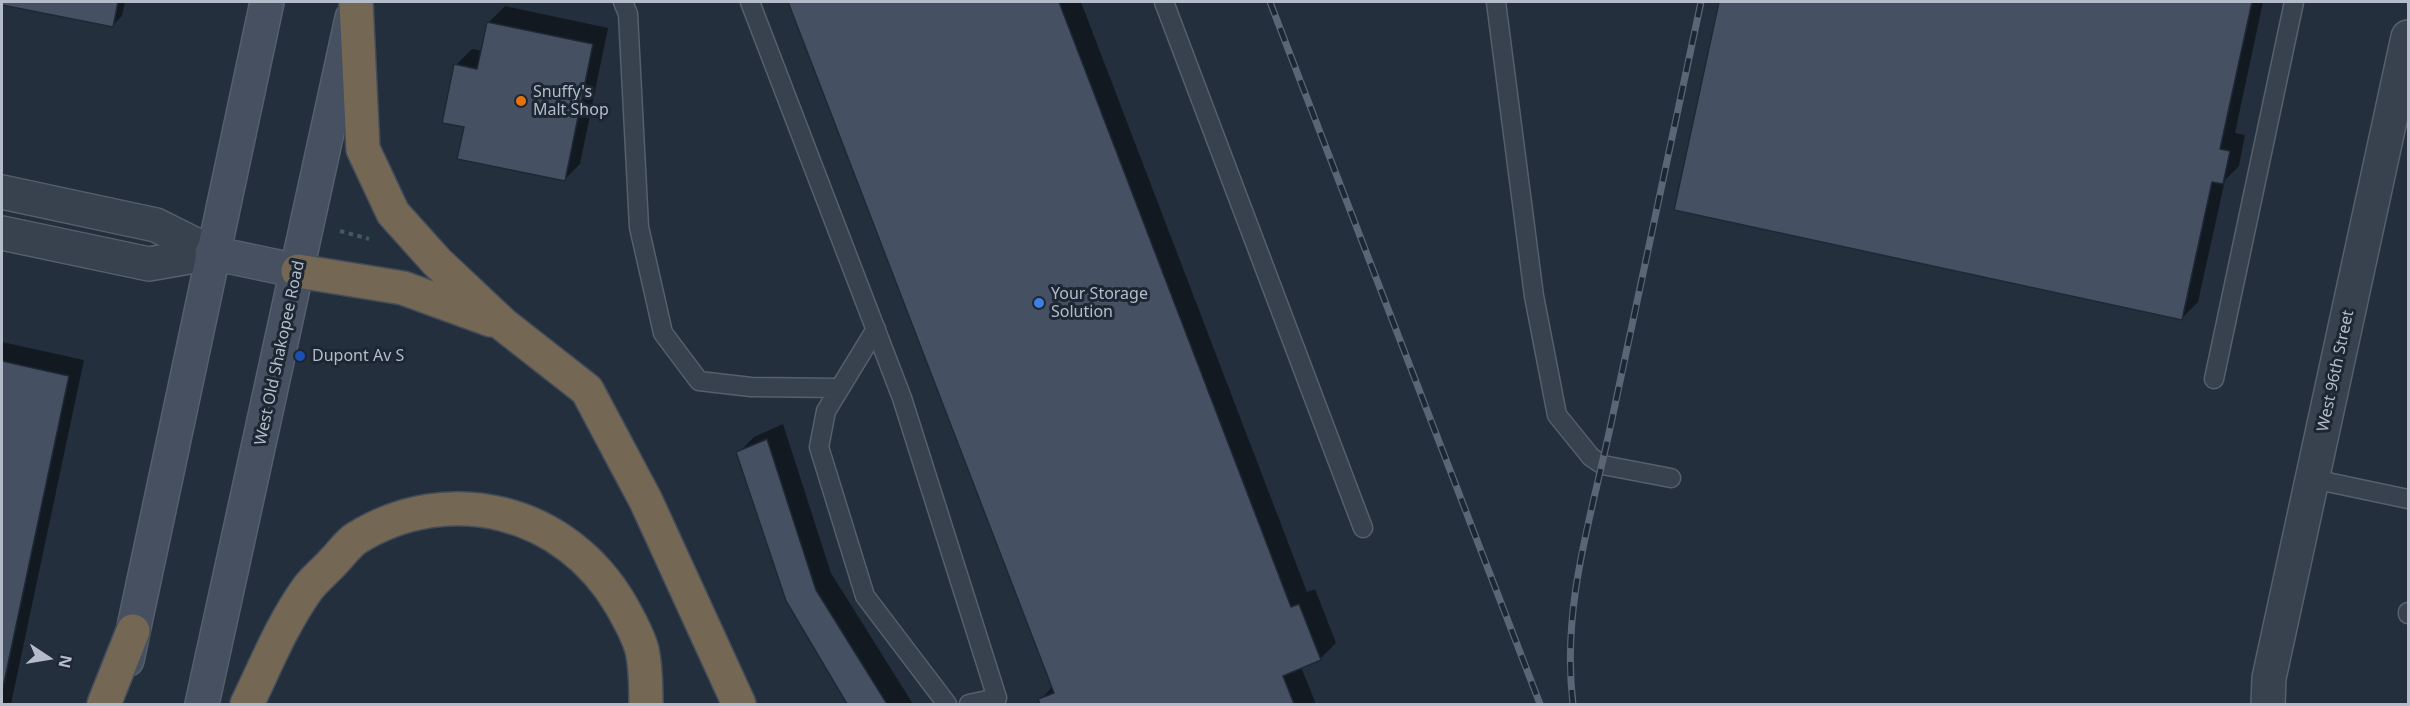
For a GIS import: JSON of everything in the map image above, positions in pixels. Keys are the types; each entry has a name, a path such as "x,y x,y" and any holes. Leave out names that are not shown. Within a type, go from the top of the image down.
{"highway":[{"path":"356,2 363,148 393,213 437,262 504,325 587,390 646,501 739,705"},
{"path":"298,271 403,288 504,325"},
{"path":"247,705 282,631 309,587 353,540 393,520 437,509 477,510 512,516 546,529 581,554 608,582 627,615 642,649 646,705"},
{"path":"104,705 132,631"}],"main road":[{"path":"118,705 267,2"},
{"name":"West Old Shakopee Road","path":"202,705 356,2"},
{"path":"212,253 298,271"}],"street":[{"name":"West 96th Street","path":"2268,705 2270,678 2407,54"},
{"path":"2,192 156,225 212,253"},
{"path":"2,232 149,264 212,253"}],"lane":[{"path":"623,2 628,14 639,227 663,333 699,381 751,387 840,388"},
{"path":"750,2 905,407 997,698 969,705"},
{"path":"1164,2 1363,528"},
{"path":"1496,2 1534,296 1557,415 1591,457 1603,465 1671,478"},
{"path":"2214,379 2294,2"},
{"path":"876,329 826,411 819,447 865,596 947,705"},
{"path":"2313,479 2409,499"}],"path":[{"path":"340,231 369,240 373,235"}],"building":[{"path":"2,2 118,2 113,27 2,5"},
{"name":"Your Storage Solution","path":"788,2 1059,2 1291,607 1299,604 1321,660 1283,676 1294,704 1040,704 1038,699 1054,693"},
{"path":"1719,2 2252,2 2220,149 2230,151 2223,184 2212,182 2182,320 1674,210"},
{"path":"487,22 593,44 565,181 457,159 464,127 442,123 454,64 477,69"},
{"path":"2,361 69,376 2,692"},
{"path":"767,439 816,590 887,704 847,704 786,601 736,452"}],"railway":[{"path":"1270,2 1540,704"},
{"path":"1573,704 1570,667 1571,631 1580,560 1701,2"}],"place":[{"name":"Snuffy's Malt Shop","path":"521,101"},
{"name":"Your Storage Solution","path":"1039,303"},
{"name":"Dupont Av S","path":"300,356"}]}
